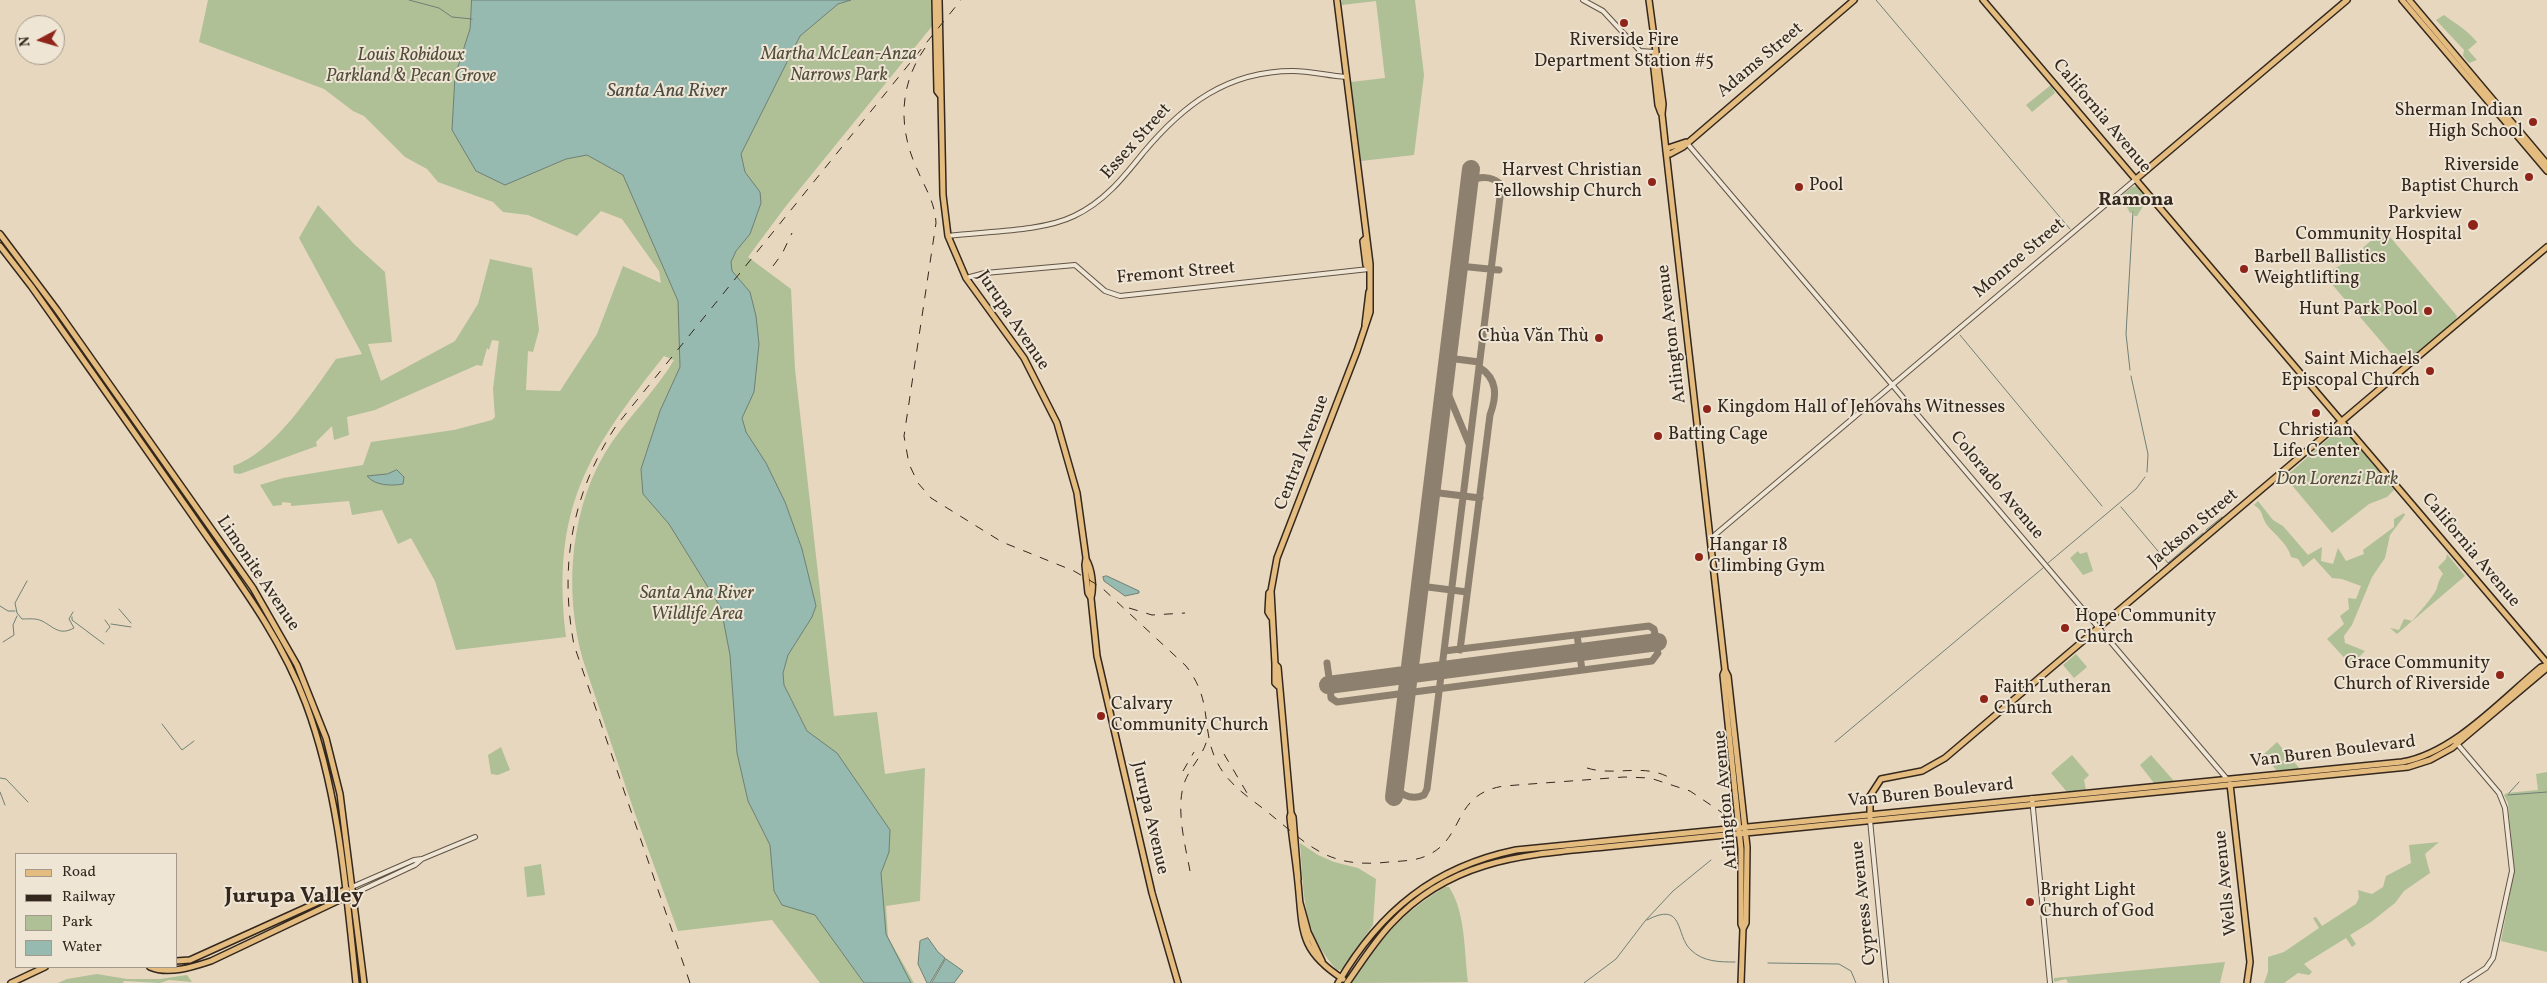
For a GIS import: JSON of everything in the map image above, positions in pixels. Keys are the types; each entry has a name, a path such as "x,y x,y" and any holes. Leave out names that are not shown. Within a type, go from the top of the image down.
{"main road":[{"name":"Jurupa Avenue","path":"934,0 938,90 940,95"},
{"name":"Jurupa Avenue","path":"939,0 944,213 948,236 966,278 1028,365 1057,423 1077,493 1086,558 1090,564 1091,598 1099,666 1152,893 1178,983"},
{"name":"Central Avenue","path":"1337,0 1365,239 1367,241 1369,292 1365,325 1357,351 1281,547 1269,593 1268,605 1271,617 1275,683 1278,686 1291,813 1291,837 1300,902 1308,932 1322,961 1340,980 1348,982"},
{"name":"Arlington Avenue","path":"1649,0 1655,52 1653,60 1658,105 1662,114 1725,670 1728,676 1743,826 1741,983"},
{"name":"Adams Street","path":"1666,151 1670,154 1676,152 1854,0"},
{"name":"California Avenue","path":"1983,0 2547,665"},
{"name":"Monroe Street","path":"2136,179 2348,0"},
{"path":"2402,0 2547,164"},
{"path":"2408,0 2534,151 2547,171"},
{"name":"Limonite Avenue","path":"0,234 58,310 253,588 289,648 312,700 330,753 342,810 364,983"},
{"name":"Limonite Avenue","path":"0,246 31,286 234,574 274,636 305,703 324,759 337,825 356,983"},
{"name":"Jackson Street","path":"1870,817 1870,796 1881,780 1894,775 1916,772 1938,763 2547,247"},
{"name":"Van Buren Boulevard","path":"1348,982 1381,935 1403,912 1429,893 1472,869 1505,859 1533,854 1777,830 1820,819 1949,813 2386,769 2427,761 2456,742 2541,667 2547,665"},
{"name":"Van Buren Boulevard","path":"1340,980 1364,943 1394,909 1427,885 1463,865 1516,850 1743,826 1796,825 1949,806 2404,762 2421,758 2456,742"},
{"path":"2427,761 2429,757 2442,748"},
{"path":"2386,769 2386,767 2404,762"},
{"name":"Wells Avenue","path":"2227,780 2230,786 2250,962 2247,983"},
{"path":"2169,792 2174,788 2196,786 2203,782"},
{"path":"1949,806 1949,813"},
{"name":"Arlington Avenue","path":"1743,833 1746,910 1746,924 1743,929"},
{"path":"178,961 190,960 352,887"},
{"path":"152,968 187,968 211,961 353,894"},
{"path":"1742,895 1743,909 1746,910"},
{"path":"10,983 43,968"}],"street":[{"path":"1583,0 1603,11 1640,51 1655,52"},
{"name":"Essex Street","path":"948,236 1052,225 1081,213 1113,189 1171,121 1192,104 1222,86 1248,78 1281,72 1305,72 1346,77"},
{"name":"Colorado Avenue","path":"1686,142 2227,780"},
{"name":"Monroe Street","path":"1710,539 2136,179"},
{"name":"Fremont Street","path":"966,278 985,274 1075,265 1104,291 1120,296 1368,269"},
{"path":"2456,742 2503,800 2512,871 2493,958 2486,968 2463,983"},
{"path":"2032,798 2050,983"},
{"name":"Cypress Avenue","path":"1870,817 1886,983"},
{"path":"352,887 414,860 422,859 475,837"},
{"path":"353,894 415,865 422,859"}],"green space":[{"name":"Santa Ana River Wildlife Area","path":"208,0 931,0 933,25 786,206 748,257 791,289 795,369 834,716 877,712 885,774 925,768 920,901 886,906 888,937 914,983 820,983 772,920 678,931 634,811 583,660 573,605 572,576 579,519 587,492 598,466 619,432 660,381 674,360 664,356 637,391 595,454 581,484 570,517 564,552 563,592 566,637 456,650 435,581 411,538 398,544 382,510 352,515 349,501 291,506 291,503 282,502 282,505 273,506 260,485 283,478 363,465 371,442 454,430 492,420 495,417 493,389 499,341 492,340 489,350 487,348 482,366 477,365 375,410 347,417 349,435 334,440 332,426 316,442 317,446 240,474 234,473 233,466 263,449 277,435 303,404 336,359 362,354 299,238 318,205 354,244 385,272 392,342 368,344 381,381 455,341 478,304 490,259 532,268 539,330 533,352 528,351 526,390 560,391 597,334 623,266 661,283 659,271 622,219 601,211 577,236 528,215 503,212 493,202 438,182 427,169 405,157 364,116 353,111 324,89 199,42"},
{"path":"1342,0 1415,0 1424,75 1414,155 1361,161 1351,82 1385,78 1376,1 1342,5"},
{"path":"2444,15 2465,30 2477,42 2468,50 2477,60 2469,63 2463,56 2464,50 2436,20"},
{"path":"2051,85 2055,93 2032,112 2026,105"},
{"path":"2138,186 2147,200 2137,216 2134,216 2134,212 2130,213 2121,196 2132,187"},
{"path":"2382,231 2385,231 2457,316 2455,321 2402,366 2324,275 2349,260"},
{"name":"Don Lorenzi Park","path":"2342,427 2394,490 2387,497 2369,504 2332,533 2285,477"},
{"path":"2258,501 2273,520 2283,526 2308,555 2322,547 2321,561 2333,564 2338,548 2346,561 2364,554 2363,550 2394,527 2394,519 2404,513 2405,515 2390,535 2385,558 2372,577 2352,625 2344,636 2345,643 2365,651 2351,665 2327,639 2344,624 2340,616 2349,609 2348,598 2356,599 2361,586 2342,579 2332,578 2314,558 2303,567 2298,559 2291,557 2284,544 2267,525 2261,512 2254,505"},
{"path":"2078,551 2080,554 2087,552 2093,571 2083,575 2070,558"},
{"path":"2447,554 2465,576 2397,634 2390,628 2399,630 2404,619 2412,621 2436,591 2443,574 2438,567 2446,559"},
{"path":"2076,654 2087,667 2074,678 2063,665"},
{"path":"2277,742 2301,770 2278,772 2263,755"},
{"path":"501,747 510,770 498,775 491,774 488,755"},
{"path":"2072,755 2089,775 2084,780 2086,790 2067,792 2051,773"},
{"path":"2151,755 2174,781 2154,783 2140,765"},
{"path":"2547,772 2547,952 2501,941 2514,872 2508,803 2504,795 2507,793 2538,790 2536,774"},
{"path":"2439,842 2425,854 2430,873 2404,891 2395,903 2371,922 2350,935 2356,944 2352,947 2346,938 2304,964 2312,972 2309,975 2298,973 2284,983 2264,983 2268,972 2268,957 2284,952 2319,928 2313,918 2316,917 2322,926 2356,904 2359,898 2358,890 2372,894 2383,887 2386,876 2411,863 2409,845"},
{"path":"1300,843 1318,855 1334,862 1358,868 1376,879 1373,925 1341,970 1337,970 1325,955 1317,941 1306,911"},
{"path":"541,864 545,895 527,897 524,867"},
{"path":"1445,887 1449,887 1459,909 1468,982 1351,983 1392,929 1415,908"},
{"path":"2225,962 2220,983 2068,983 2066,979 2054,982 2054,978"},
{"path":"97,974 127,979 160,979 187,975 192,982 169,980 160,983 124,981 123,983 58,983 67,979"}],"water":[{"name":"Santa Ana River","path":"472,0 851,0 838,4 800,36 741,154 745,172 760,192 761,203 750,234 736,251 731,262 732,271 750,292 756,316 759,344 754,392 742,418 746,432 766,463 785,502 802,549 816,606 812,617 788,655 783,673 784,685 807,731 837,753 890,830 889,852 881,873 886,934 911,983 864,983 815,915 782,905 774,891 770,845 748,801 737,753 730,655 721,608 669,524 643,494 641,469 660,411 680,367 678,301 623,175 587,155 566,159 505,185 476,171 452,130 455,76 470,29"},
{"path":"397,470 404,477 403,484 389,485 374,482 367,476 387,474"},
{"path":"1107,576 1139,591 1139,593 1125,596 1104,581 1103,577"},
{"path":"928,938 945,958 930,983 927,983 918,964 920,941"},
{"path":"946,959 963,971 954,983 932,983"}],"waterway":[{"path":"409,0 439,8 452,17 472,19"},
{"path":"1876,0 2070,229"},
{"path":"2130,370 2126,334 2133,212"},
{"path":"1960,335 2102,506"},
{"path":"2131,376 2148,454 2147,472"},
{"path":"2048,563 2136,489 2145,477"},
{"path":"2121,507 2168,563 2203,533"},
{"path":"2206,530 2222,517"},
{"path":"1835,742 2043,568"},
{"path":"27,581 15,603 17,613 22,619 40,620 57,630 64,631 74,628 69,619 73,612"},
{"path":"0,606 8,611 15,611"},
{"path":"119,609 131,623"},
{"path":"3,642 14,635 13,625 17,616"},
{"path":"72,617 72,620 104,644"},
{"path":"105,620 110,627 106,632"},
{"path":"111,624 131,627"},
{"path":"162,724 182,750 194,741"},
{"path":"0,778 6,779 28,802"},
{"path":"2509,793 2519,782"},
{"path":"0,792 5,805"},
{"path":"2508,795 2547,792"},
{"path":"1584,983 1616,959 1645,921 1673,891 1711,860"},
{"path":"1647,920 1659,915 1668,914 1677,922 1686,944 1696,954 1712,961 1735,962"},
{"path":"1768,963 1839,964 1851,971 1856,983"}],"taxiway":[{"path":"1395,788 1401,793 1412,797 1424,795 1427,789 1501,189 1499,183 1489,178 1470,182"},
{"path":"1459,266 1499,270"},
{"path":"1448,358 1479,362"},
{"path":"1460,650 1490,415 1495,395 1493,382 1479,367"},
{"path":"1445,386 1469,444"},
{"path":"1431,492 1480,498"},
{"path":"1420,586 1467,592"},
{"path":"1330,685 1331,698 1337,702 1652,661 1658,653 1656,647 1648,643 1655,634 1654,629 1649,626 1444,651"},
{"path":"1577,635 1582,670"},
{"path":"1327,663 1330,685"}],"runway":[{"path":"1394,797 1471,169"},
{"path":"1328,685 1658,642"}],"railway":[{"path":"690,983 574,645 568,587 569,559 579,504 601,451 616,426 961,0"},
{"path":"925,48 916,62 910,77 906,92 904,122 911,154 932,202 936,223 904,436 909,464 918,483 931,498 1002,542 1074,571 1101,587 1186,666 1195,679 1204,703 1212,750 1221,770 1232,783 1308,844 1334,858 1350,862 1368,863 1417,859 1426,856 1439,848 1448,839 1467,807 1475,798 1487,791 1504,786 1624,777 1650,778 1690,791 1733,820"},
{"path":"773,266 782,254 792,233"},
{"path":"1129,608 1152,615 1185,613"},
{"path":"1190,871 1182,826 1182,791 1188,775 1204,748 1208,735"},
{"path":"1183,771 1194,752"},
{"path":"1224,754 1247,793"},
{"path":"1587,768 1609,771 1651,771 1672,779"}],"place":[{"name":"Riverside Fire Department Station #5","path":"1624,23"},
{"name":"Sherman Indian High School","path":"2533,122"},
{"name":"Riverside Baptist Church","path":"2529,177"},
{"name":"Harvest Christian Fellowship Church","path":"1652,182"},
{"name":"Pool","path":"1799,187"},
{"name":"Parkview Community Hospital","path":"2473,225"},
{"name":"Barbell Ballistics Weightlifting","path":"2244,269"},
{"name":"Hunt Park Pool","path":"2428,311"},
{"name":"Chùa Văn Thù","path":"1599,338"},
{"name":"Saint Michaels Episcopal Church","path":"2430,371"},
{"name":"Kingdom Hall of Jehovahs Witnesses","path":"1707,409"},
{"name":"Christian Life Center","path":"2316,413"},
{"name":"Batting Cage","path":"1658,436"},
{"name":"Hangar 18 Climbing Gym","path":"1699,557"},
{"name":"Hope Community Church","path":"2065,628"},
{"name":"Grace Community Church of Riverside","path":"2500,675"},
{"name":"Faith Lutheran Church","path":"1984,699"},
{"name":"Calvary Community Church","path":"1101,716"},
{"name":"Bright Light Church of God","path":"2030,902"}],"district":[{"name":"Ramona","path":"2136,202"},
{"name":"Jurupa Valley","path":"294,898"}],"park label":[{"name":"Martha McLean-Anza Narrows Park","path":"839,66"},
{"name":"Louis Robidoux Parkland & Pecan Grove","path":"411,67"}]}
